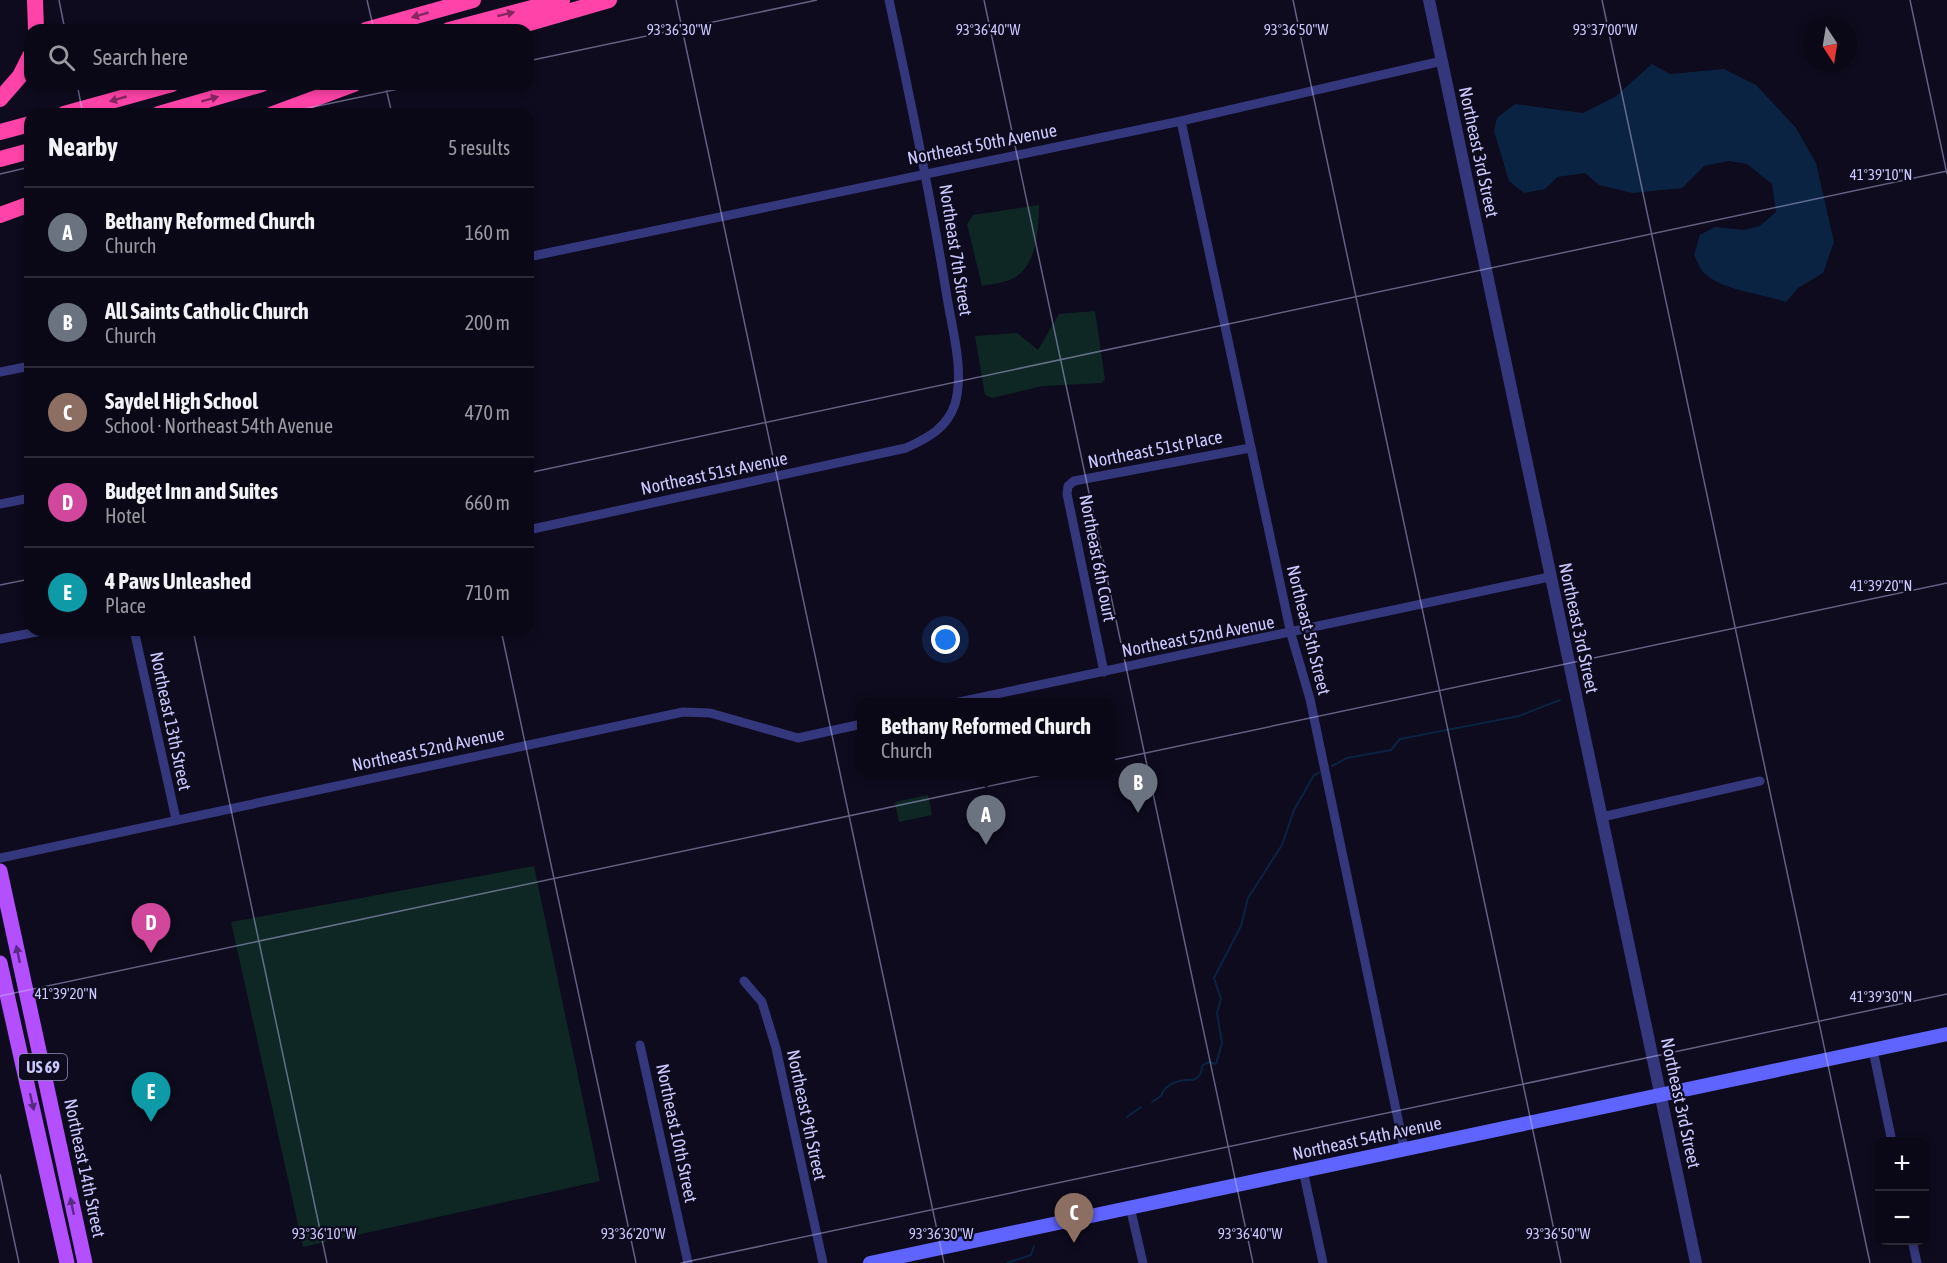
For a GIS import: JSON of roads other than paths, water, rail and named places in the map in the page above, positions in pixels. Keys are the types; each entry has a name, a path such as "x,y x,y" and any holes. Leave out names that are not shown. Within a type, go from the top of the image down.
{"highway":[{"path":"34,0 36,24"},
{"path":"388,24 474,0"},
{"path":"472,24 562,0"},
{"path":"526,24 609,0"},
{"path":"0,99 24,68"},
{"path":"86,108 150,90"},
{"path":"180,108 241,90"},
{"path":"289,108 338,90"},
{"path":"0,132 24,126"},
{"path":"0,159 24,153"},
{"path":"0,215 24,206"}],"main road":[{"name":"Northeast 14th Street","path":"0,871 84,1263"},
{"name":"Northeast 14th Street","path":"0,963 67,1263"},
{"name":"Northeast 54th Avenue","path":"870,1263 1947,1034"}],"street":[{"name":"Northeast 7th Street","path":"889,0 927,172 957,363 957,390 951,413 939,430 906,448"},
{"name":"Northeast 3rd Street","path":"1429,0 1549,577 1696,1263"},
{"name":"Northeast 50th Avenue","path":"534,256 1180,121 1442,61"},
{"name":"Northeast 5th Street","path":"1180,121 1291,634 1310,699 1404,1148"},
{"path":"0,372 24,367"},
{"name":"Northeast 51st Avenue","path":"534,529 906,448"},
{"name":"Northeast 51st Place","path":"1068,486 1074,481 1250,448"},
{"name":"Northeast 6th Court","path":"1068,486 1067,494 1104,672"},
{"path":"0,504 24,499"},
{"name":"Northeast 52nd Avenue","path":"978,698 1291,634 1549,577"},
{"path":"0,639 24,634"},
{"name":"Northeast 13th Street","path":"135,636 176,819"},
{"name":"Northeast 52nd Avenue","path":"0,858 683,712 710,713 798,738 857,725"},
{"path":"1602,817 1760,781"},
{"name":"Northeast 9th Street","path":"744,981 762,1002 776,1048 823,1263"},
{"name":"Northeast 10th Street","path":"640,1045 688,1263"},
{"path":"1873,1050 1891,1137"},
{"path":"1303,1170 1323,1263"},
{"path":"1130,1207 1143,1263"},
{"path":"1913,1245 1917,1263"}],"water":[{"path":"1652,64 1670,74 1724,69 1756,85 1796,128 1816,163 1834,242 1823,273 1798,288 1786,302 1720,283 1703,272 1694,255 1700,235 1715,227 1743,230 1760,226 1776,212 1772,184 1747,164 1729,161 1704,166 1682,188 1632,193 1599,185 1585,173 1557,177 1545,189 1524,193 1509,181 1494,131 1497,118 1515,104 1583,113 1615,97"}],"waterway":[{"path":"1332,766 1347,758 1391,750 1400,739 1519,716 1560,700"},
{"path":"1152,1102 1161,1096 1170,1085 1179,1081 1194,1080 1200,1075 1203,1065 1209,1062 1216,1064 1222,1043 1217,1013 1221,999 1214,978 1241,926 1248,898 1282,845 1294,810 1314,775 1319,773"},
{"path":"1127,1117 1141,1107"},
{"path":"1007,1263 1031,1255 1034,1246"}],"place":[{"name":"All Saints Catholic Church","path":"1138,813"},
{"name":"Bethany Reformed Church","path":"986,845"},
{"name":"Budget Inn and Suites","path":"151,953"},
{"name":"4 Paws Unleashed","path":"151,1122"},
{"name":"Saydel High School","path":"1074,1243"}]}
